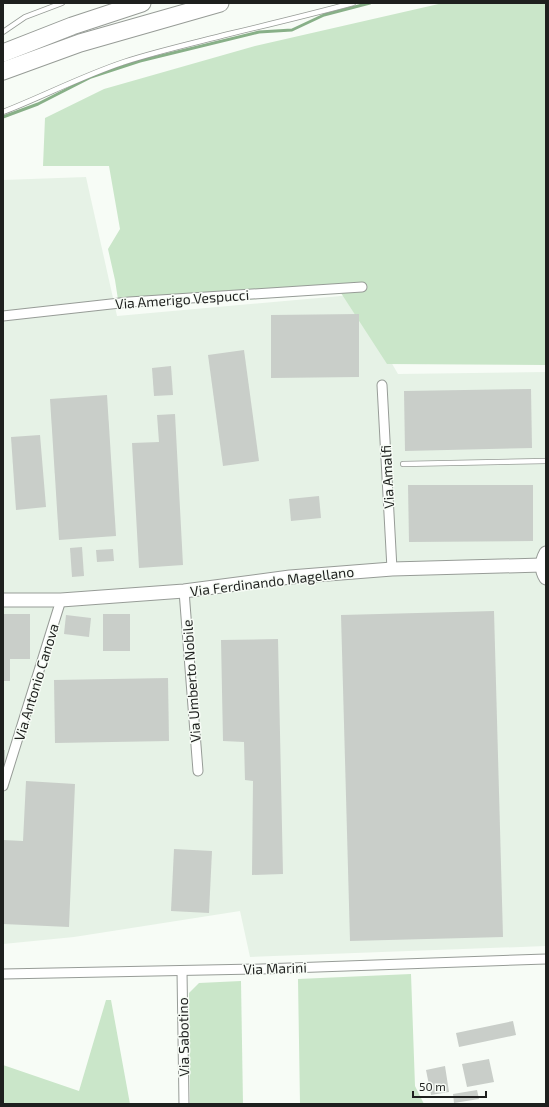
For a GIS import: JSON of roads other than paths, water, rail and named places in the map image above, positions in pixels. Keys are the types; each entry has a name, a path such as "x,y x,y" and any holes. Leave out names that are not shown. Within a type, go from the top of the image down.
{"highway":[{"path":"3,53 72,26 142,3"},
{"path":"3,71 80,43 220,3"}],"street":[{"name":"Via Amerigo Vespucci","path":"3,316 129,302 362,287"},
{"name":"Via Amalfi","path":"382,385 392,569"},
{"name":"Via Ferdinando Magellano","path":"3,600 61,600 184,591 290,577 544,559 542,571 546,578"},
{"name":"Via Umberto Nobile","path":"184,591 198,771"},
{"name":"Via Antonio Canova","path":"3,786 61,600"},
{"name":"Via Marini","path":"3,974 182,971 546,959"},
{"name":"Via Sabotino","path":"182,971 184,1104"}],"lane":[{"path":"3,32 25,16 62,3"},
{"path":"3,112 96,72 160,51 353,3"},
{"path":"403,464 546,461"}],"waterway":[{"path":"3,117 38,104 91,77 140,61 259,32 292,30 324,15 370,3"}]}
